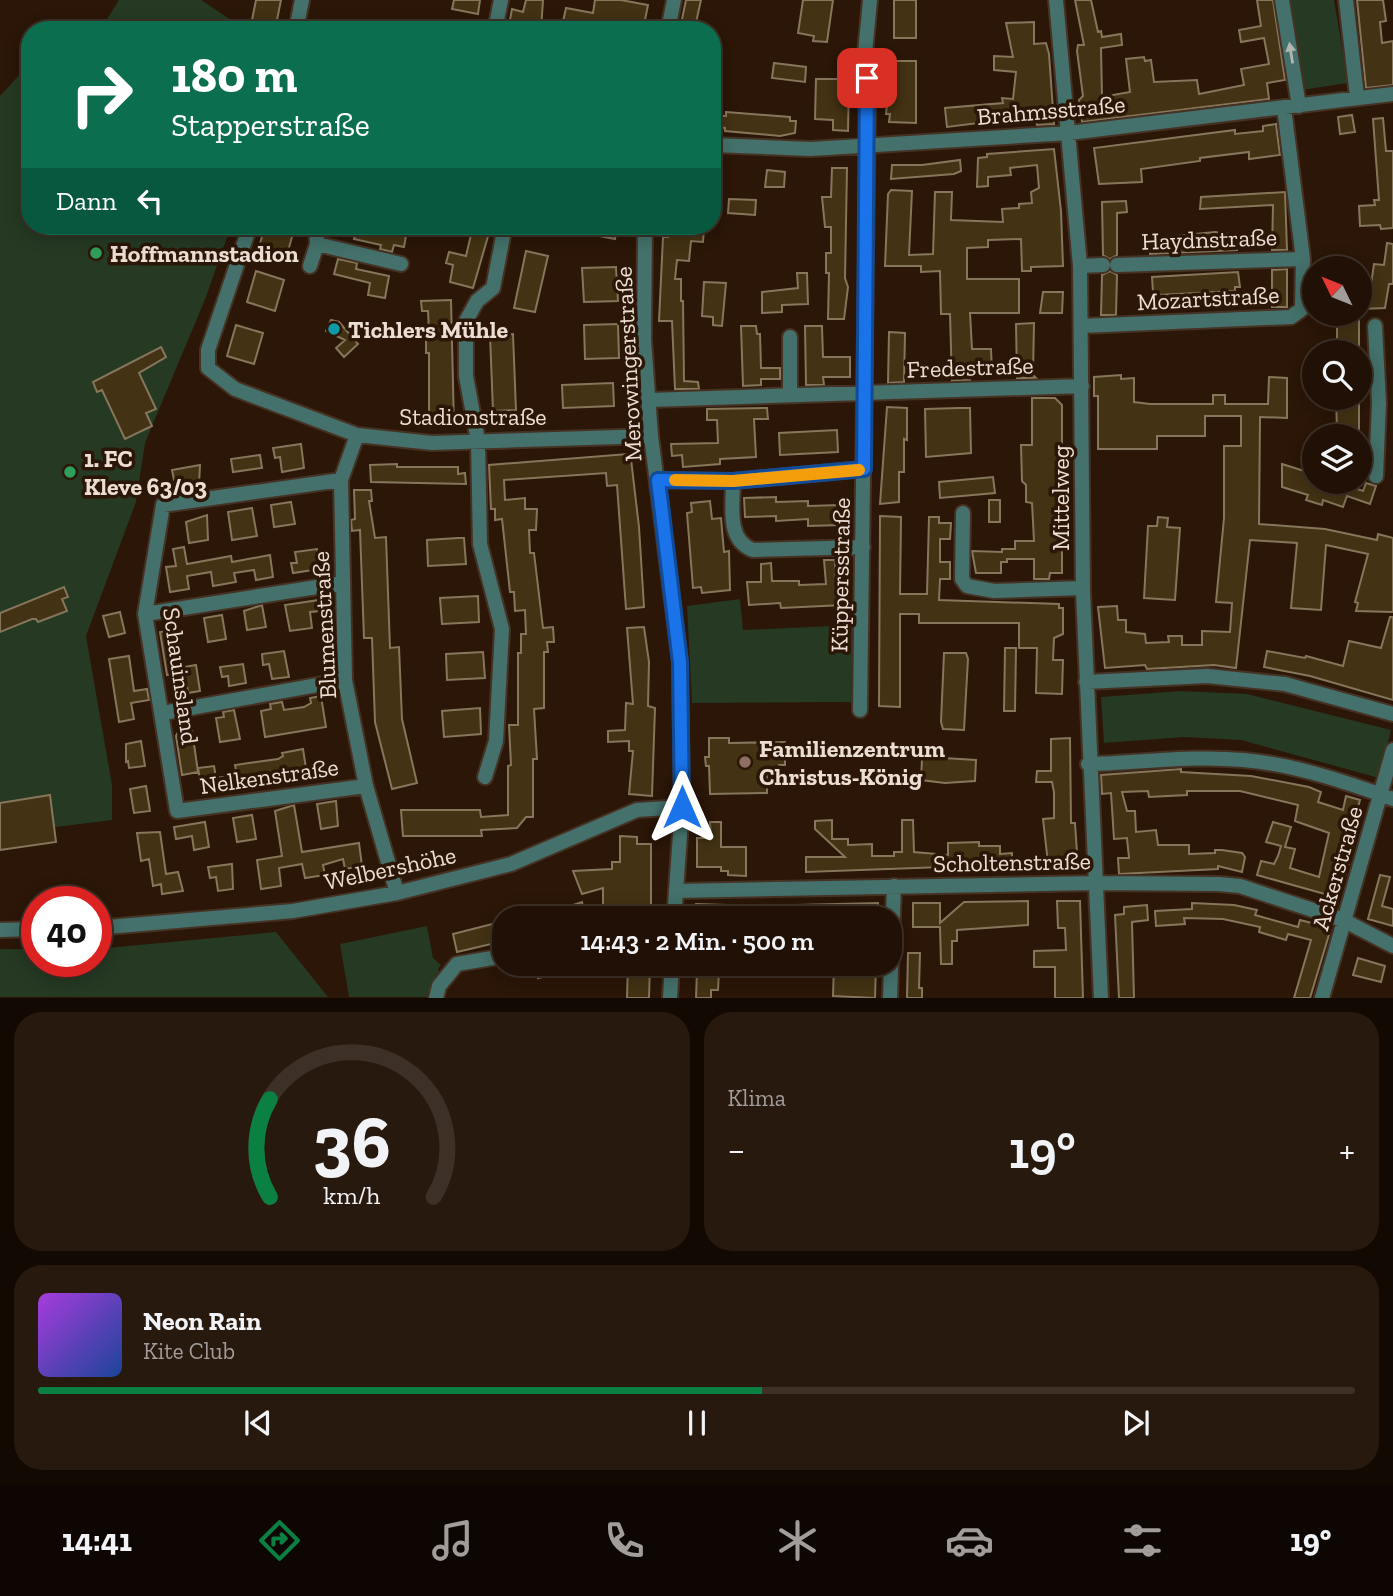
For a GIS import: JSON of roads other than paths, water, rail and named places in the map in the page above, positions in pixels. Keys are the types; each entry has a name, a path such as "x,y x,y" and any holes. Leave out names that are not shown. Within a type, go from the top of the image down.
{"street":[{"path":"298,21 302,0"},
{"path":"497,21 501,0"},
{"path":"670,21 674,0"},
{"name":"Küppersstraße","path":"860,710 867,146 865,53 870,0"},
{"name":"Mittelweg","path":"1056,0 1080,266 1083,588 1088,764 1101,998"},
{"path":"1282,0 1299,106"},
{"path":"1346,0 1357,97"},
{"name":"Brahmsstraße","path":"721,146 756,149 867,146 1069,133 1393,94"},
{"name":"Mozartstraße","path":"1284,108 1303,256"},
{"name":"Stadionstraße","path":"247,235 208,350 208,368 235,389 357,435 432,443 651,436"},
{"path":"310,267 317,244 316,235"},
{"path":"485,777 496,741 502,629 480,544 478,441 466,376 466,321 477,301 493,288 503,235"},
{"name":"Merowingerstraße","path":"645,235 644,340 651,436 680,662 682,807 675,906"},
{"path":"317,244 401,264"},
{"name":"Haydnstraße","path":"1080,266 1302,259"},
{"name":"Mozartstraße","path":"1081,326 1291,317 1302,309"},
{"path":"1375,326 1386,403 1376,476"},
{"path":"790,337 790,394"},
{"name":"Fredestraße","path":"649,400 1082,386"},
{"name":"Blumenstraße","path":"357,435 341,480 345,680 366,786 397,893"},
{"path":"658,480 733,481 864,469"},
{"name":"Schauinsland","path":"177,811 145,614 163,505 341,480"},
{"path":"733,481 734,531 742,546 753,550 863,547"},
{"path":"964,513 962,579 967,586 994,592 1083,588"},
{"path":"145,614 343,583"},
{"path":"1086,682 1207,676 1285,684 1393,713"},
{"path":"163,713 345,680"},
{"name":"Ackerstraße","path":"1322,998 1334,964 1343,920 1387,797 1393,750"},
{"path":"1088,764 1163,759 1244,760 1278,765 1387,797"},
{"name":"Nelkenstraße","path":"177,811 366,786"},
{"name":"Welbershöhe","path":"112,927 293,911 397,893 511,864 637,810 682,807"},
{"name":"Scholtenstraße","path":"676,891 1096,883 1240,886 1343,920 1393,946"},
{"path":"890,998 894,886"},
{"path":"0,930 21,929"},
{"path":"436,998 439,986 457,964 492,958"},
{"path":"670,998 671,976"}],"place":[{"name":"Hoffmannstadion","path":"96,253"},
{"name":"Tichlers Mühle","path":"334,329"},
{"name":"1. FC Kleve 63/03","path":"70,472"},
{"name":"Familienzentrum Christus-König","path":"745,762"}]}
